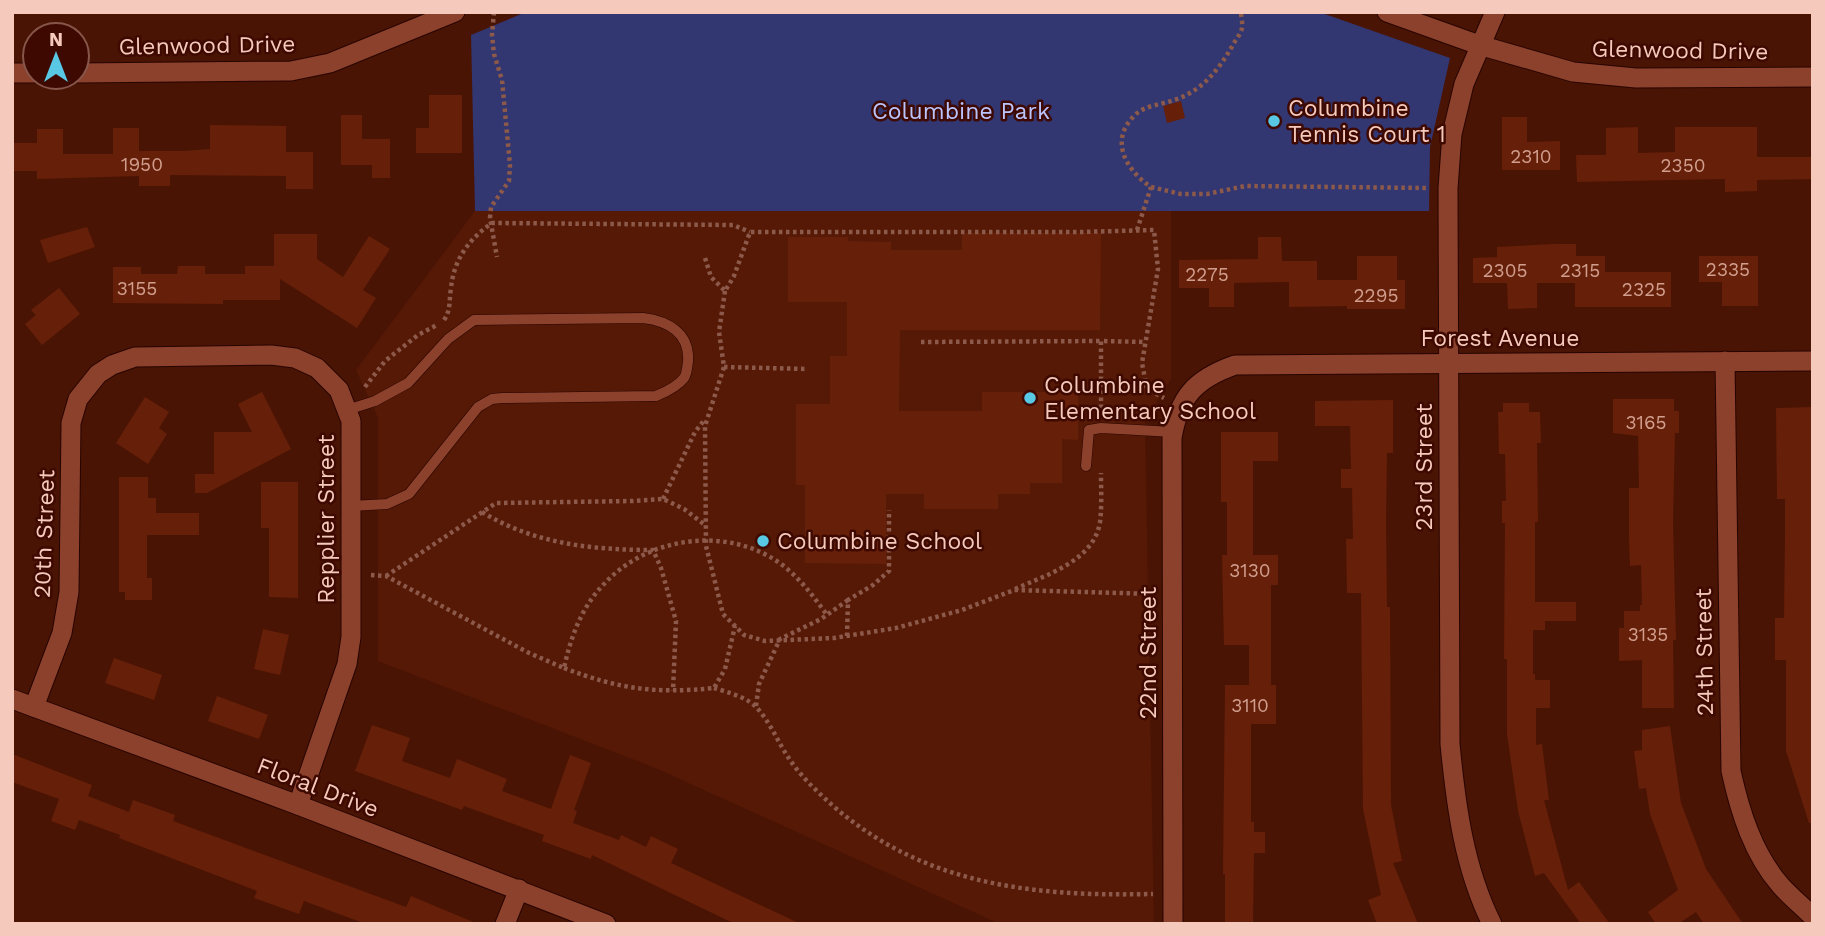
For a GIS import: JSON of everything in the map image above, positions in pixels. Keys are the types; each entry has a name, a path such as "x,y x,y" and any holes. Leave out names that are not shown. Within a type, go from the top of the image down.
{"street":[{"name":"Glenwood Drive","path":"1387,12 1479,45 1573,72 1636,78 1813,77"},
{"name":"23rd Street","path":"1492,924 1466,851 1455,804 1450,744 1448,188 1452,134 1464,84 1495,12"},
{"name":"Glenwood Drive","path":"91,73 291,71 330,63 450,13"},
{"name":"Repplier Street","path":"105,370 135,357 271,355 295,358 317,368 339,390 351,421 351,637 346,664 298,805"},
{"name":"24th Street","path":"1725,361 1731,771 1740,812 1757,850 1780,884 1813,917"},
{"name":"Forest Avenue","path":"1193,388 1212,373 1235,365 1813,361"},
{"name":"20th Street","path":"34,707 62,633 69,592 71,422 78,399 105,370"},
{"name":"22nd Street","path":"1173,924 1173,432 1180,408 1193,388"},
{"name":"Floral Drive","path":"12,699 298,805 606,924"},
{"path":"505,924 519,889"}],"lane":[{"path":"347,410 375,401 415,377 448,339 474,320 643,318 670,324 687,343 684,378 671,389 656,396 502,398 486,401 478,407 409,494 387,504 351,506"},
{"path":"1087,466 1089,430 1101,428 1173,432"}],"path":[{"path":"494,12 494,54 502,80 510,165 509,181 491,207 490,218 497,257"},
{"path":"1241,12 1242,29 1227,56 1208,81 1192,93 1135,114 1124,129 1123,158 1132,172 1151,187 1181,194 1208,194 1245,186 1448,188"},
{"path":"1138,230 1151,187"},
{"path":"347,410 385,361 418,335 446,318 454,267 466,245 492,223 733,225 750,232 1154,230 1158,269 1142,363 1147,389 1180,408"},
{"path":"663,499 695,432 706,416 724,367 719,332 724,292 734,276 750,232"},
{"path":"705,258 711,277 724,292"},
{"path":"921,342 1101,341"},
{"path":"724,367 807,369"},
{"path":"706,416 706,540 723,614 744,635 765,641 847,636 896,628 962,610 1014,590 1172,594"},
{"path":"386,576 496,503 663,499 684,509 705,525"},
{"path":"756,706 759,684 780,639 827,615 873,585 888,571 889,510"},
{"path":"482,512 515,530 544,540 580,546 653,550"},
{"path":"564,668 570,640 587,605 605,582 626,565 653,550 684,542 727,541 783,565 810,590 827,615"},
{"path":"653,550 676,621 673,691"},
{"path":"351,574 386,576 529,653 595,680 636,690 714,688 737,696 756,706 789,759 816,790 878,840 905,855 940,869 980,882 1018,889 1173,893"},
{"path":"847,636 848,600"},
{"path":"714,688 725,669 735,626"}],"shaded area":[{"name":"Columbine School","path":"475,211 1171,211 1171,379 1145,421 1154,924 1000,924 653,767 378,661 378,418 356,370"}],"green space":[{"name":"Columbine Park","path":"526,12 1319,12 1450,58 1430,147 1429,211 475,211 471,35"}],"building":[{"path":"429,95 462,95 462,153 416,153 416,128 429,128"},
{"path":"1181,101 1185,118 1167,123 1163,106"},
{"path":"341,115 362,115 362,139 390,139 390,178 372,178 372,165 341,165"},
{"path":"1502,117 1527,117 1527,142 1560,141 1560,170 1502,170"},
{"path":"210,125 286,126 286,152 313,152 313,189 286,189 286,176 170,175 170,186 139,186 139,176 37,179 37,171 12,171 12,143 37,143 37,129 63,129 63,154 113,154 113,128 139,128 139,151 184,151 210,149"},
{"path":"1638,127 1638,153 1675,152 1675,127 1757,127 1757,157 1813,157 1813,179 1757,180 1757,191 1725,192 1725,179 1577,182 1576,155 1606,155 1606,128"},
{"path":"87,227 95,247 48,263 40,240"},
{"name":"Columbine Elementary School","path":"962,233 1101,233 1100,330 900,330 899,411 982,411 982,392 1078,392 1078,440 1062,439 1062,483 1030,483 1030,494 998,494 998,509 924,509 924,494 886,494 886,564 805,563 805,485 796,485 796,404 830,404 830,356 847,356 847,302 788,302 788,237 848,237 848,241 891,242 891,250 962,250"},
{"path":"274,234 317,234 317,259 343,277 369,236 390,249 363,290 376,298 357,328 280,279 280,300 223,300 223,304 113,303 113,267 141,267 141,274 177,274 178,266 205,266 205,274 245,274 245,266 274,266"},
{"path":"1258,237 1281,237 1282,261 1317,261 1317,280 1357,280 1357,256 1397,256 1397,280 1405,280 1405,309 1289,307 1289,282 1234,283 1234,307 1209,307 1209,288 1179,288 1179,260 1258,259"},
{"path":"1576,244 1576,256 1605,256 1605,272 1671,272 1671,307 1575,307 1575,283 1537,283 1537,308 1508,309 1507,283 1473,283 1473,258 1497,257 1497,247"},
{"path":"1699,256 1758,256 1758,306 1722,306 1722,282 1699,282"},
{"path":"59,288 80,314 42,345 25,324 36,315 31,310"},
{"path":"262,392 291,449 207,493 195,493 195,474 214,474 214,432 252,432 238,404"},
{"path":"145,397 169,412 159,428 167,434 148,464 116,443"},
{"path":"1613,399 1674,399 1674,411 1679,411 1679,433 1675,433 1673,523 1676,640 1673,640 1674,708 1642,708 1642,660 1619,661 1619,628 1624,628 1624,611 1640,611 1642,605 1641,565 1630,566 1629,539 1629,488 1639,488 1638,436 1613,433"},
{"path":"1393,400 1393,453 1387,453 1387,607 1390,607 1391,805 1402,861 1393,863 1418,924 1377,924 1368,900 1381,895 1363,809 1361,593 1347,593 1346,539 1353,539 1352,488 1341,488 1341,469 1351,469 1350,426 1315,426 1315,401"},
{"path":"1503,403 1529,403 1529,412 1540,412 1541,443 1537,443 1535,602 1576,602 1576,621 1545,621 1545,630 1533,630 1535,680 1550,680 1550,708 1536,708 1536,745 1542,744 1549,800 1544,800 1568,890 1579,882 1610,924 1581,924 1544,873 1535,876 1518,811 1507,734 1507,659 1504,659 1505,523 1502,523 1502,501 1506,501 1505,454 1499,454 1498,412 1503,412"},
{"path":"1813,407 1813,823 1809,823 1786,751 1786,660 1775,660 1775,618 1784,618 1785,534 1785,499 1777,499 1776,408"},
{"path":"1221,432 1278,432 1278,461 1253,461 1253,555 1278,555 1278,585 1271,585 1271,685 1276,685 1276,724 1251,724 1251,822 1254,822 1254,832 1265,832 1265,853 1254,853 1253,924 1225,924 1225,685 1249,685 1249,645 1224,645 1222,555 1227,555 1227,502 1221,502"},
{"path":"119,477 148,477 148,498 156,498 156,513 199,513 199,535 147,535 147,578 152,578 152,600 125,600 125,592 119,592"},
{"path":"261,482 298,482 298,598 269,597 269,528 261,528"},
{"path":"263,629 289,635 280,675 254,669"},
{"path":"114,658 162,675 154,700 105,683"},
{"path":"217,696 268,715 259,739 208,721"},
{"path":"372,725 410,738 402,761 450,778 457,759 507,779 502,791 551,809 570,755 591,763 574,810 577,811 573,823 619,840 621,835 646,847 651,836 678,849 671,863 801,924 735,924 592,855 591,859 542,841 544,835 464,806 462,810 355,771"},
{"path":"1670,726 1681,803 1706,869 1743,924 1704,924 1696,912 1678,924 1656,924 1648,912 1678,890 1650,814 1646,788 1639,789 1634,751 1642,750 1642,730"},
{"path":"12,754 92,785 88,796 129,812 133,800 175,815 173,821 406,907 411,896 478,924 366,924 304,901 299,914 254,898 257,891 119,838 120,835 79,820 75,830 51,821 59,799 12,782"}],"place":[{"name":"Columbine Tennis Court 1","path":"1274,121"},
{"name":"Columbine Elementary School","path":"1030,398"},
{"name":"Columbine School","path":"763,541"}]}
